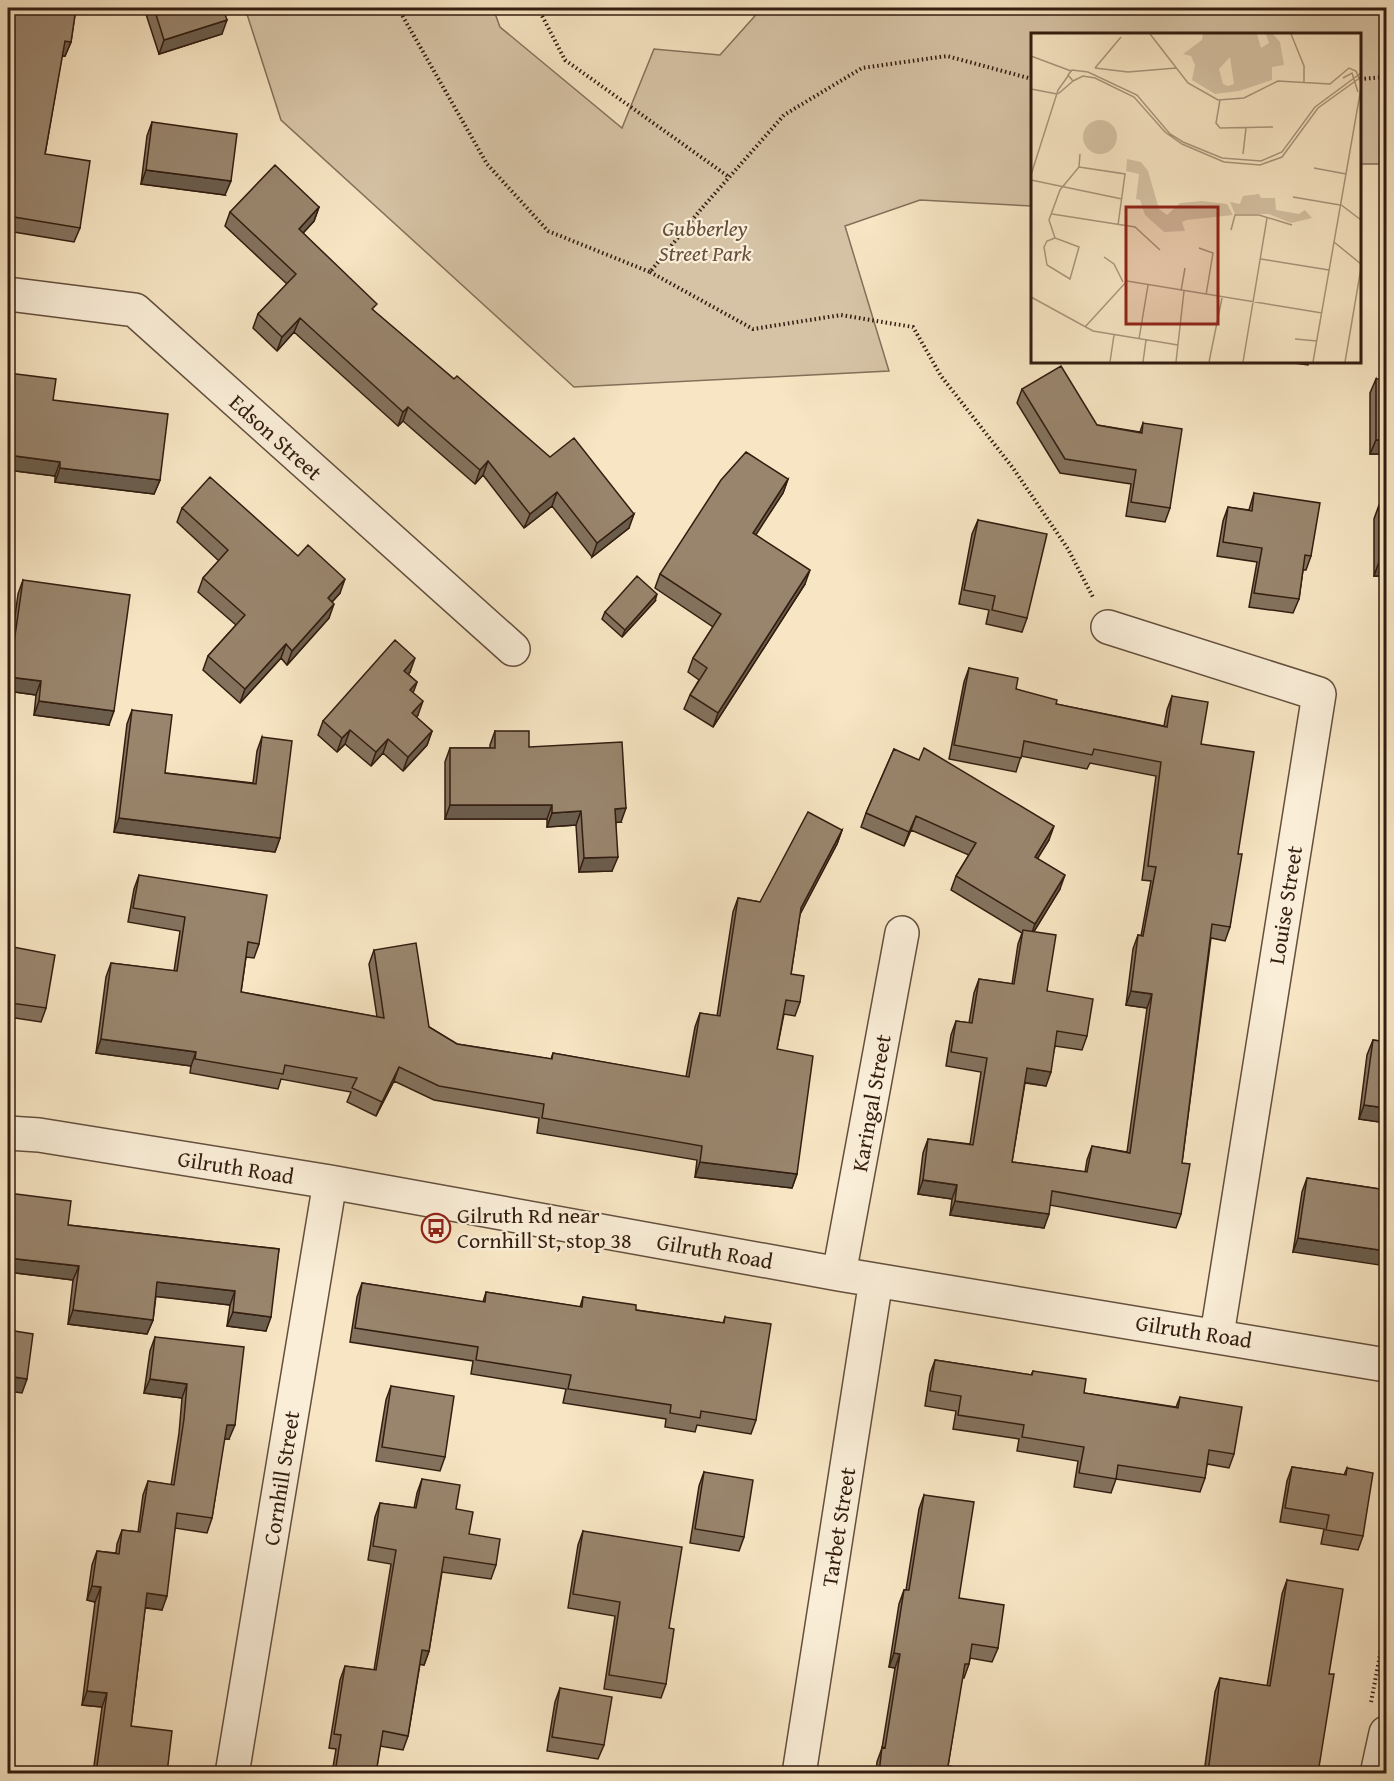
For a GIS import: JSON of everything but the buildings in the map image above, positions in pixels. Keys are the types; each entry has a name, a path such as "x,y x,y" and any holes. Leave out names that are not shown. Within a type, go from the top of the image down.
{"street":[{"name":"Edson Street","path":"8,294 135,310 513,649"},
{"name":"Louise Street","path":"1108,627 1319,694 1217,1335"},
{"name":"Karingal Street","path":"839,1274 902,933"},
{"name":"Gilruth Road","path":"8,1133 39,1135 330,1182 839,1274 1217,1335 1386,1365"},
{"name":"Cornhill Street","path":"232,1773 330,1182"},
{"name":"Tarbet Street","path":"799,1773 876,1280"},
{"path":"1377,1773 1386,1732"}],"path":[{"path":"399,8 487,164 548,231 650,272 753,329 841,315 913,327 941,376 1013,468 1068,549 1108,627"},
{"path":"538,8 565,60 729,177"},
{"path":"650,272 784,115 862,68 947,56 1031,79"},
{"path":"1361,79 1386,77"},
{"path":"1371,1705 1386,1624"}],"green space":[{"name":"Gubberley Street Park","path":"245,8 493,8 500,27 622,128 654,49 720,55 762,8 1386,8 1386,164 1361,164 1361,33 1031,33 1031,206 920,200 845,226 889,371 574,387 281,120"}],"place":[{"name":"Gilruth Rd near Cornhill St, stop 38","path":"436,1228"}]}
